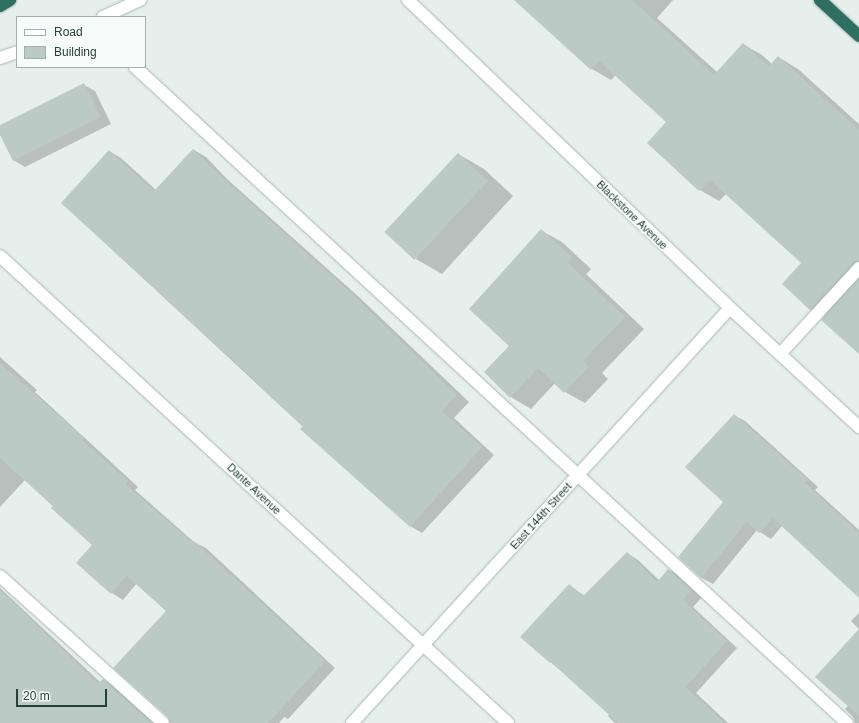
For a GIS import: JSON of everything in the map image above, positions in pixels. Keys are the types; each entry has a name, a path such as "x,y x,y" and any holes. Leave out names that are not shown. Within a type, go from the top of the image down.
{"highway":[{"path":"0,6 10,0"},
{"path":"820,0 859,36"}],"street":[{"path":"0,6 16,0"},
{"path":"105,16 140,0"},
{"name":"Blackstone Avenue","path":"408,0 730,308 859,428"},
{"path":"0,58 16,52"},
{"path":"136,68 847,723"},
{"name":"Dante Avenue","path":"0,256 424,644 508,723"},
{"path":"780,354 859,268"},
{"name":"East 144th Street","path":"352,723 730,308"},
{"path":"0,576 163,723"}],"building":[{"path":"514,0 632,0 714,75 743,43 769,66 778,56 859,130 859,261 853,263 810,310 782,284 801,263 710,180 699,191 647,143 666,122 599,61 591,70"},
{"path":"84,83 101,117 13,161 0,135 0,125"},
{"path":"193,149 215,171 348,290 457,395 442,411 482,447 410,527 300,429 303,426 262,389 263,388 61,203 109,150 154,191"},
{"path":"458,153 488,181 414,260 384,232"},
{"path":"541,229 572,257 567,262 625,317 583,361 589,367 564,393 538,368 510,398 484,372 509,346 469,309"},
{"path":"859,279 859,354 821,320"},
{"path":"0,363 84,438 82,440 128,481 125,484 193,543 194,541 325,661 268,723 170,723 168,717 113,668 166,611 127,576 111,594 76,563 92,545 51,508 53,506 0,458"},
{"path":"734,414 808,480 805,483 859,533 859,598 773,518 759,533 747,522 701,578 678,557 723,502 685,467"},
{"path":"627,552 657,582 668,569 692,590 683,600 727,641 686,687 725,723 618,723 551,662 550,663 520,637 569,584 583,596"},
{"path":"0,590 98,683 103,679 152,723 0,723"},
{"path":"859,629 859,716 815,677"}]}
